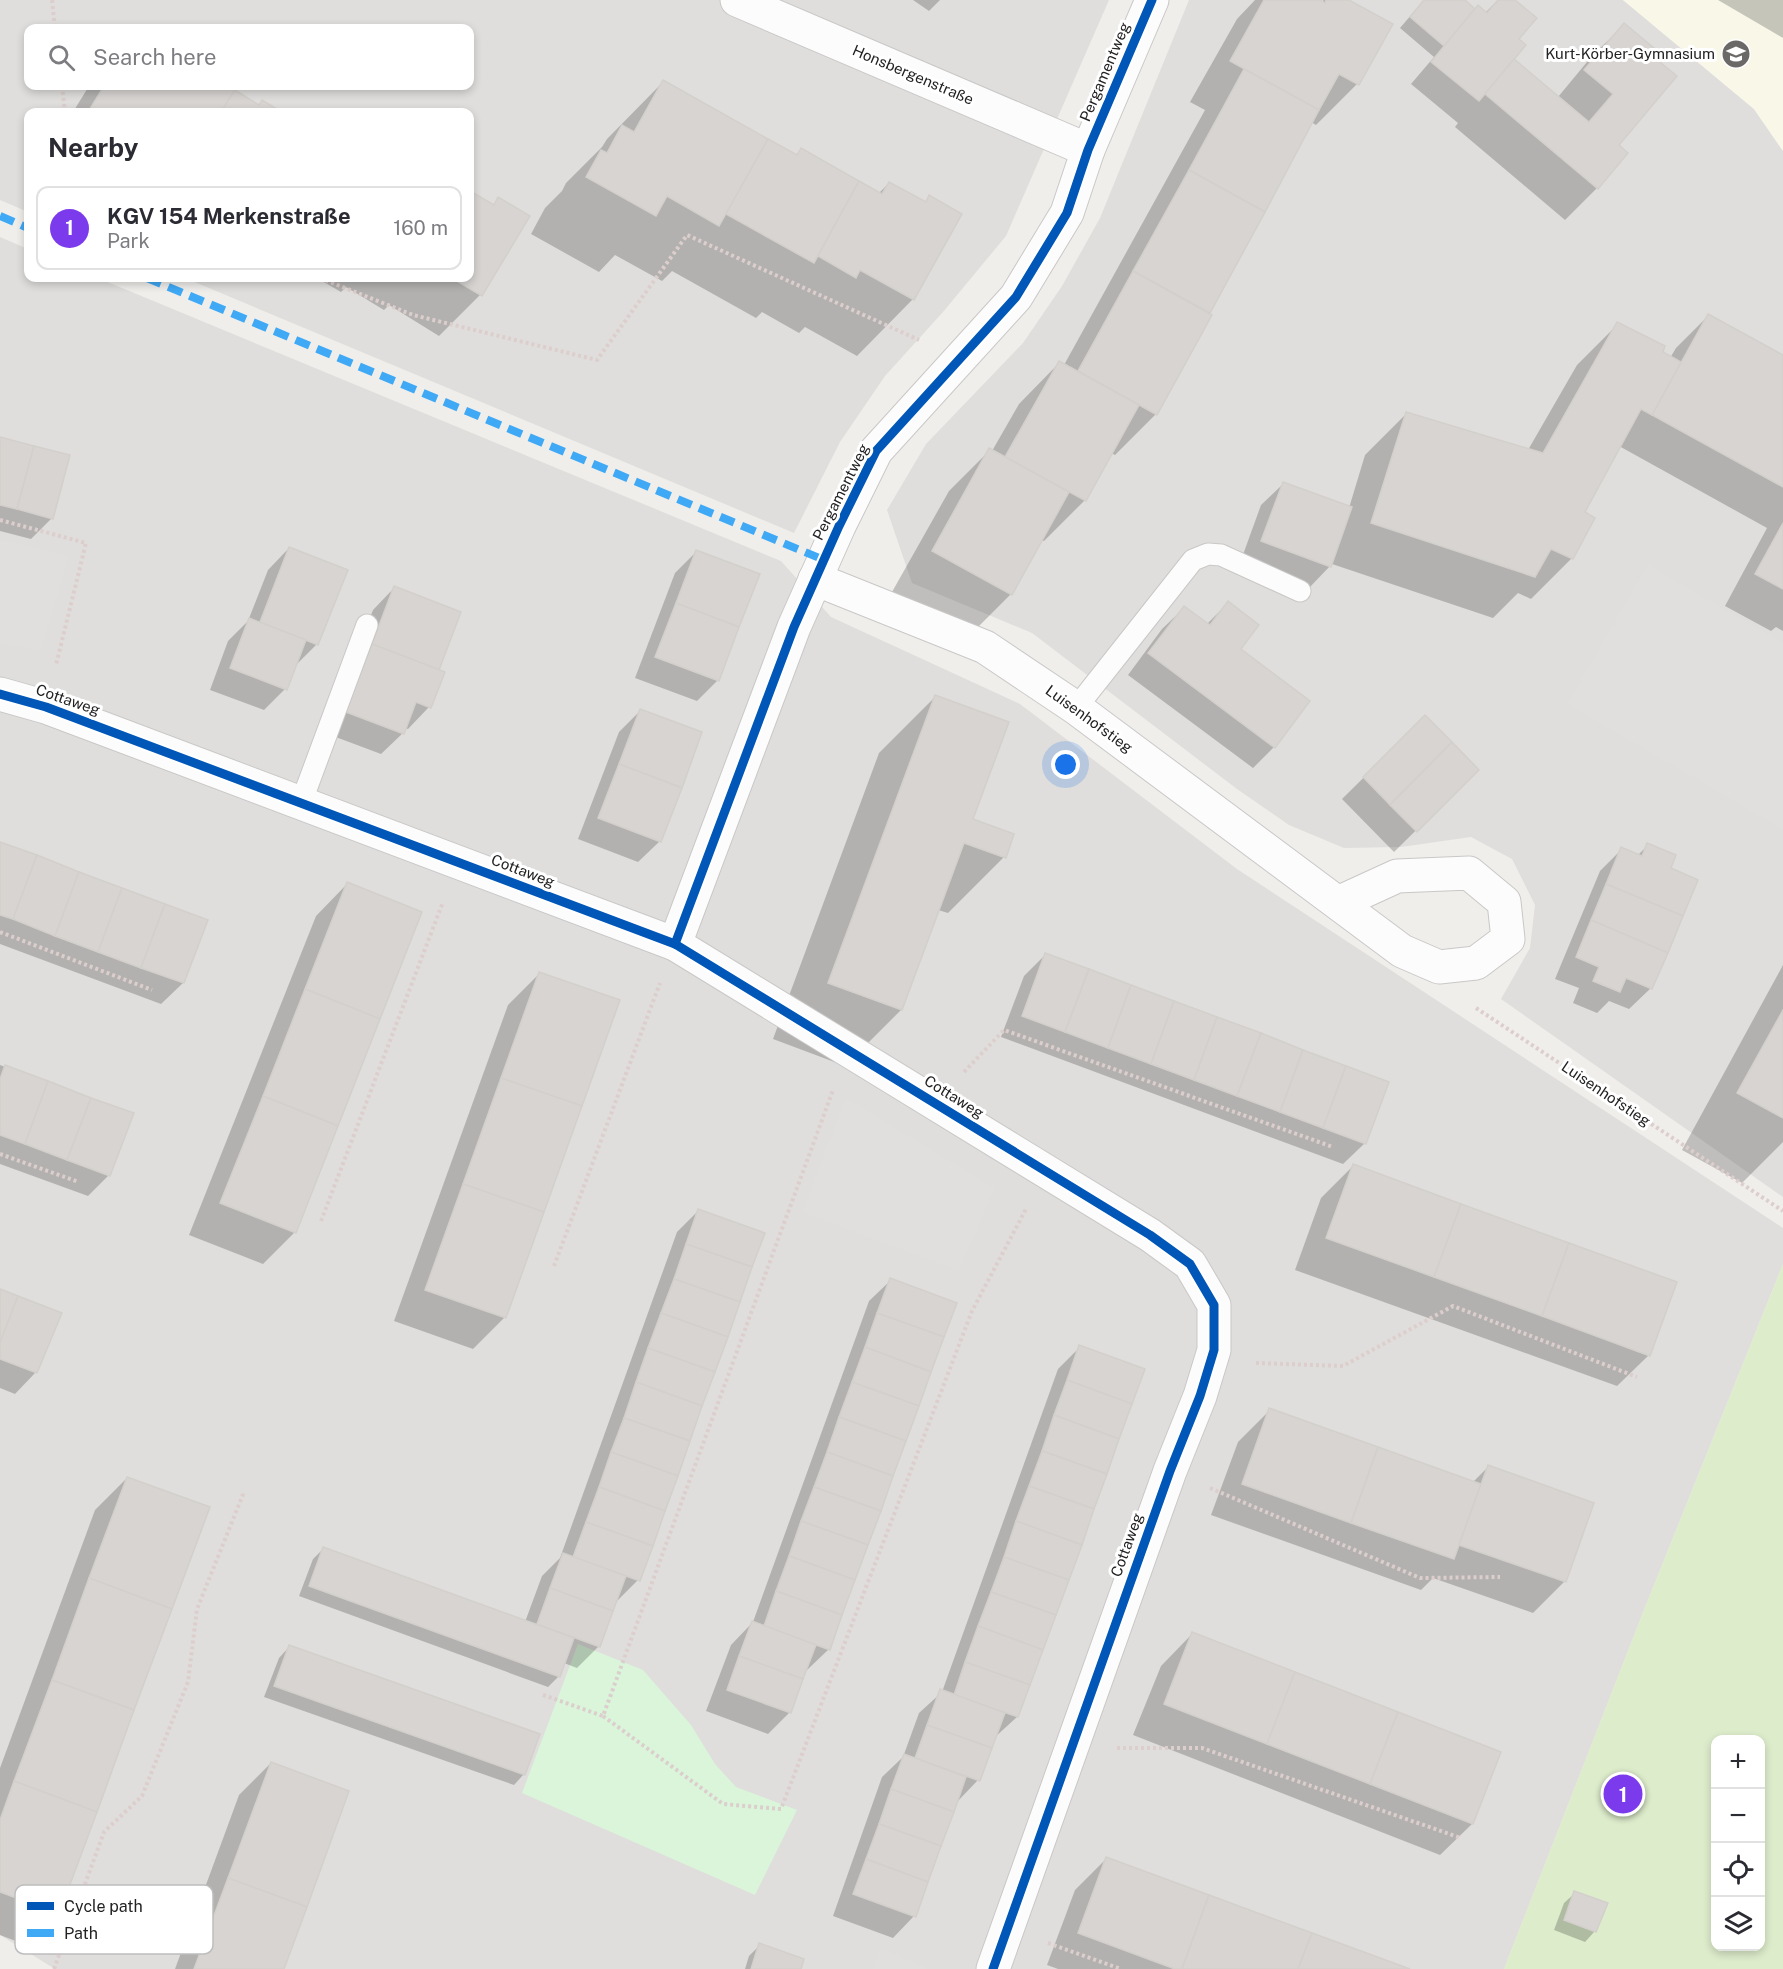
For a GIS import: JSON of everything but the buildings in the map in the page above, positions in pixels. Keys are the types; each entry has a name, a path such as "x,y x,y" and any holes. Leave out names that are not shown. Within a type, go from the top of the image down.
{"street":[{"name":"Honsbergenstraße","path":"737,0 1088,150"},
{"name":"Pergamentweg","path":"675,944 794,627 876,451 1016,297 1067,213 1088,150 1152,0"},
{"name":"Luisenhofstieg","path":"815,579 985,647 1076,708 1402,951 1438,967 1476,963 1508,939 1504,903 1469,873 1397,876 1338,903"},
{"name":"Cottaweg","path":"0,694 46,707 675,944 1150,1235 1190,1264 1214,1305 1214,1350 1211,1361 993,1969"}],"lane":[{"path":"1076,708 1193,560 1208,554 1221,555 1300,591"},
{"path":"301,803 367,625"}],"path":[{"path":"52,0 55,24"},
{"path":"62,90 65,108"},
{"path":"330,282 413,315 597,360 687,235 960,359"},
{"path":"0,520 86,543 46,707"},
{"path":"321,1221 459,862"},
{"path":"0,933 152,990"},
{"path":"554,1266 675,944"},
{"path":"935,1103 1004,1030 1333,1147"},
{"path":"603,1716 848,1050"},
{"path":"0,1154 79,1182"},
{"path":"543,1695 603,1716 723,1804 781,1809 972,1311 1046,1171"},
{"path":"1211,1361 1344,1366 1453,1306 1637,1377"},
{"path":"1170,1471 1420,1578 1500,1577"},
{"path":"85,1885 104,1832 142,1796 180,1703 188,1682 197,1609 244,1492"},
{"path":"1072,1748 1202,1748 1461,1838"},
{"path":"1008,1928 1120,1969"},
{"path":"54,1969 59,1954"}],"shaded area":[{"path":"0,0 1109,0 1006,236 943,312 885,376 840,442 794,533 195,282 474,282 474,108 24,108 24,210 0,200"},
{"path":"1189,0 1623,0 1754,109 1783,151 1783,1197 1501,999 1530,948 1535,905 1512,859 1471,837 1401,847 1344,848 1289,825 1237,789 1032,633 912,583 887,510 926,444 1023,343 1062,286 1100,218"},
{"name":"Kurt-Körber-Gymnasium","path":"1623,0 1783,0 1783,151 1754,109"},
{"path":"0,237 24,247 24,282 108,282 781,561 831,617 1020,704 1237,869 1783,1228 1783,1264 1644,1610 1504,1969 55,1969 31,1954 213,1954 213,1885 15,1885 15,1944 0,1935"},
{"path":"0,540 69,556 41,650 0,643"},
{"path":"1648,565 1783,643 1783,829 1567,704"},
{"path":"846,1098 995,1188 959,1271 802,1212"},
{"path":"881,1949 929,1969 873,1969"}],"green space":[{"path":"1783,1264 1783,1969 1504,1969 1644,1610"},
{"path":"578,1644 643,1670 691,1725 715,1764 736,1787 797,1810 755,1895 522,1793"}],"marked path":[{"path":"0,216 24,226"},
{"path":"157,282 824,560"}],"cycle path":[{"path":"675,944 794,627 839,526 876,451 1016,297 1067,213 1088,150 1152,0"},
{"path":"0,694 46,707 675,944 1150,1235 1190,1264 1214,1305 1214,1350 1200,1396 1170,1471 993,1969"}],"place":[{"name":"Kurt-Körber-Gymnasium","path":"1736,54"},
{"name":"KGV 154 Merkenstraße","path":"1623,1794"}]}
